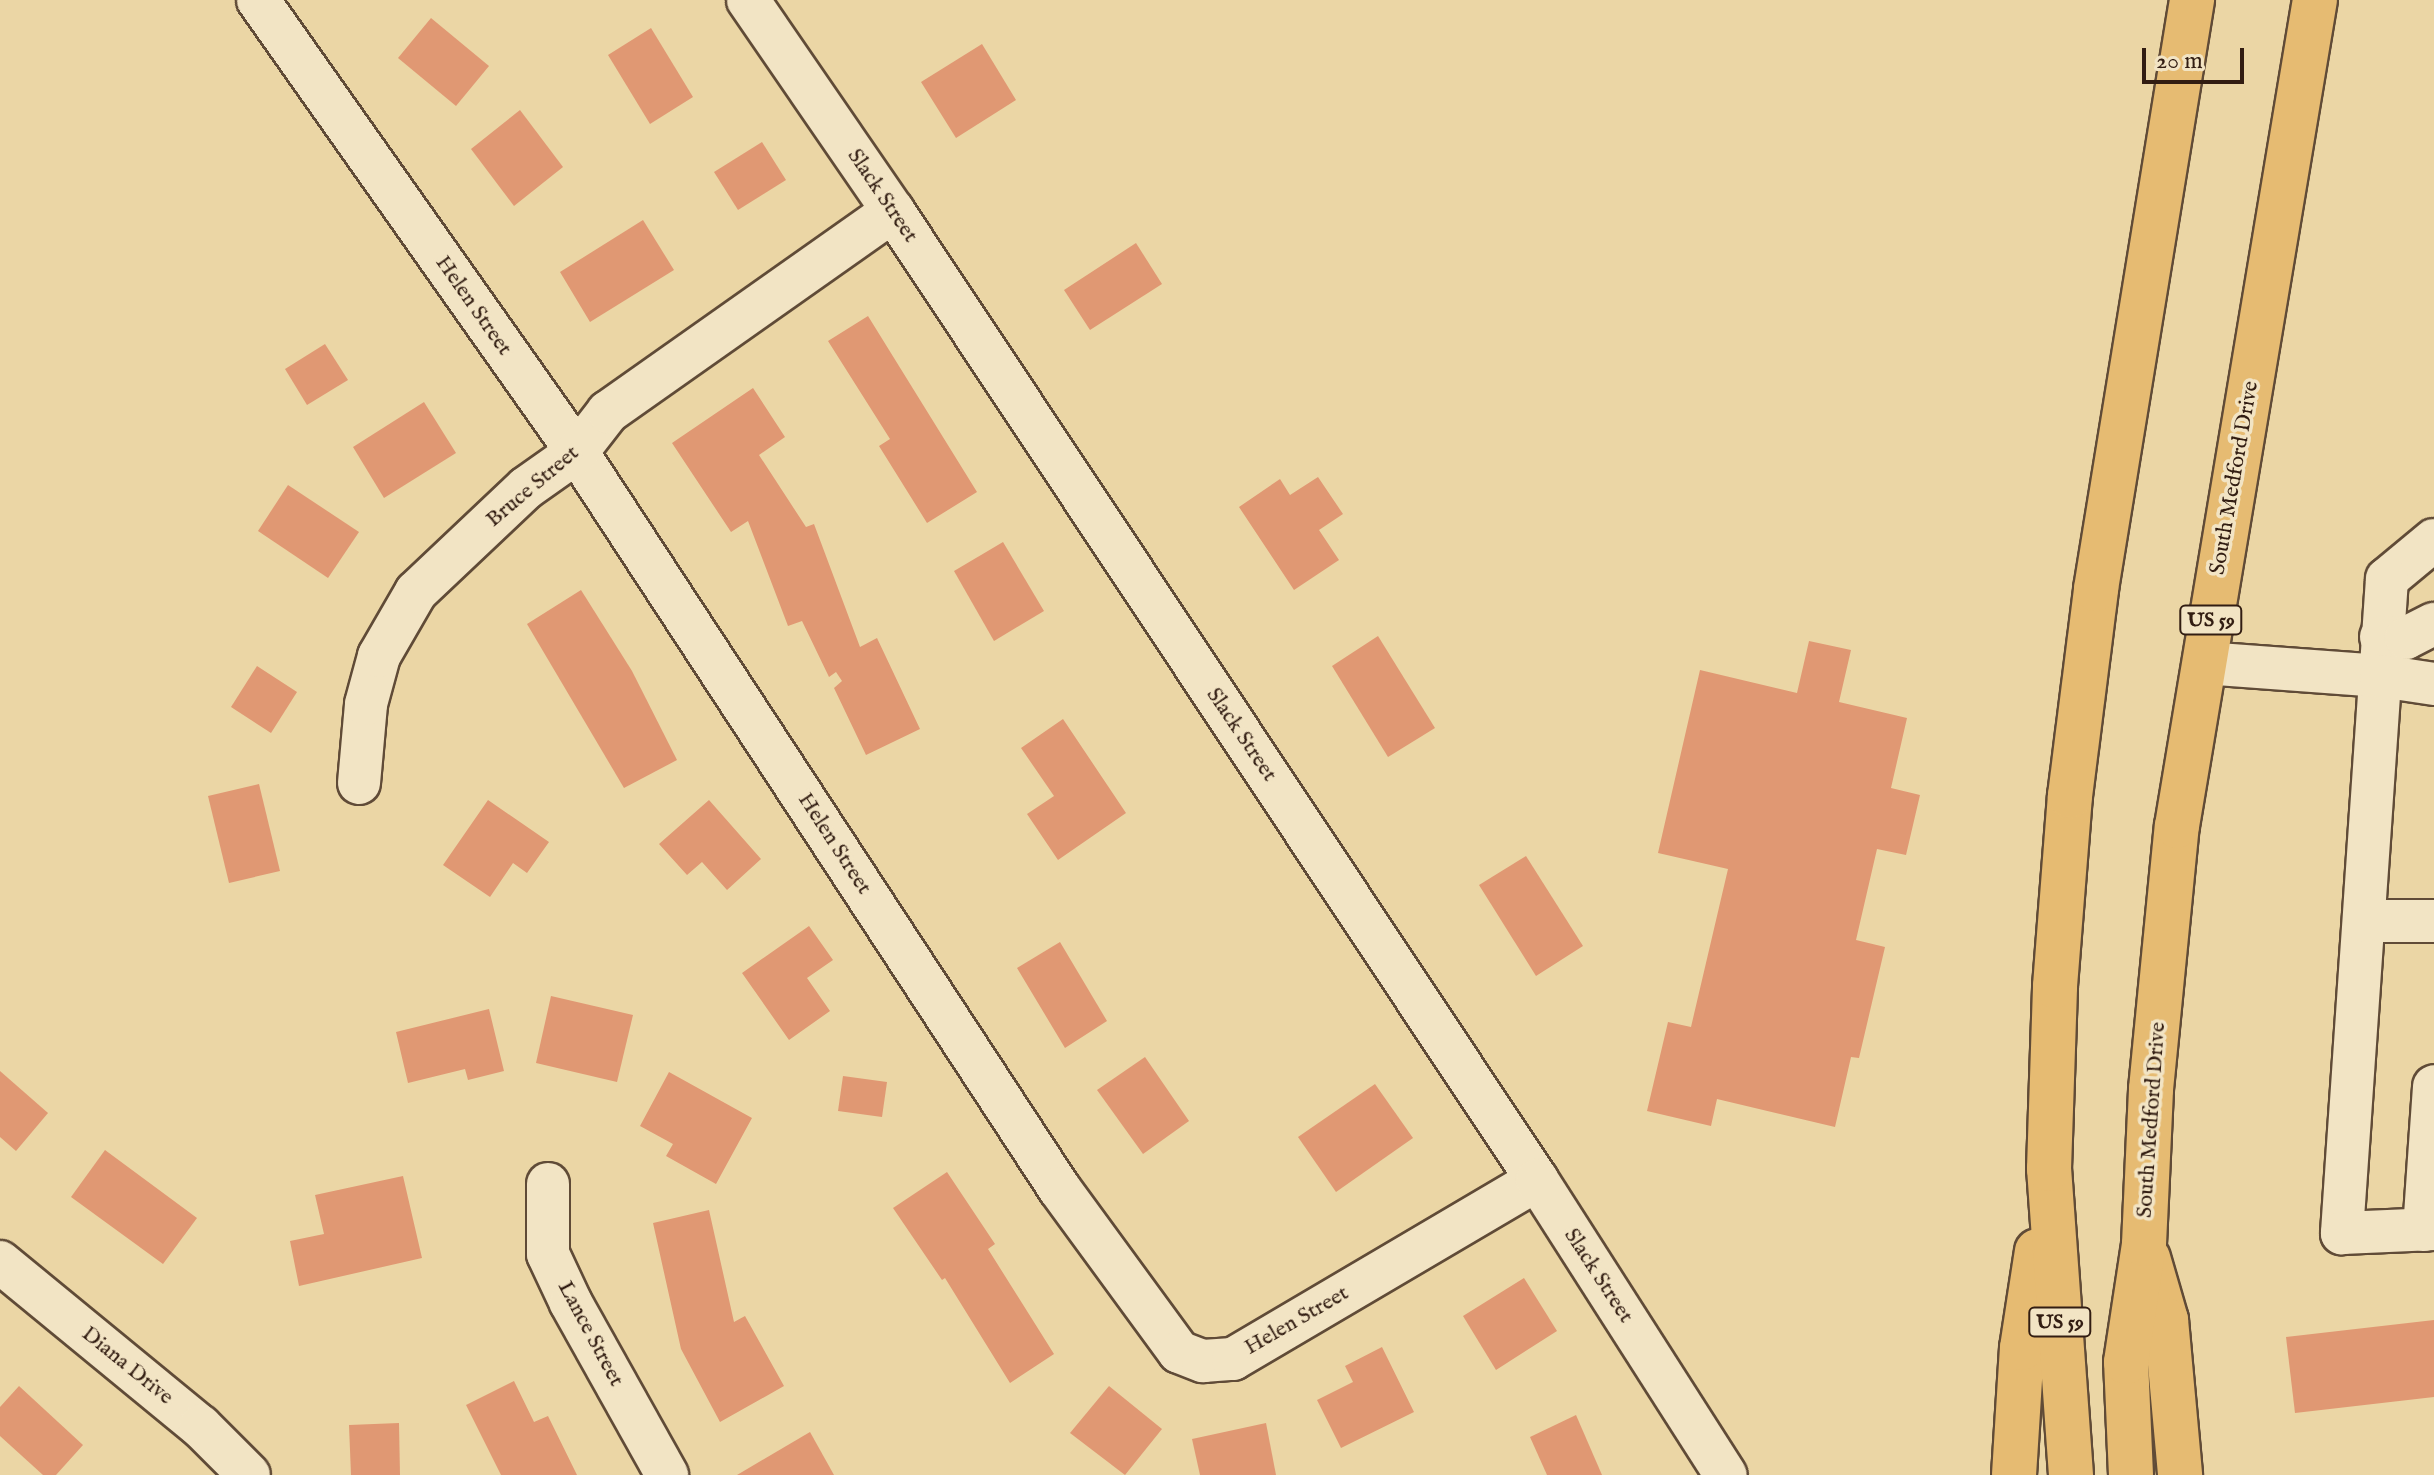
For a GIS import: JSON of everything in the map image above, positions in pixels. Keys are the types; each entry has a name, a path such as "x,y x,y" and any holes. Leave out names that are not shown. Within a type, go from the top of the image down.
{"highway":[{"name":"US 59","path":"2071,1475 2049,1169 2055,986 2070,796 2096,589 2192,0"},
{"name":"South Medford Drive","path":"2144,1244 2151,1089 2177,826 2315,0"},
{"path":"2014,1475 2022,1348 2049,1169"},
{"name":"US 59","path":"2131,1475 2126,1362 2144,1244"},
{"path":"2144,1244 2166,1320 2180,1475"}],"street":[{"name":"Helen Street","path":"258,0 577,452 1059,1188 1179,1352 1203,1361 1233,1359 1537,1180"},
{"name":"Slack Street","path":"748,0 893,211 1537,1180 1726,1475"},
{"name":"Bruce Street","path":"359,783 366,704 379,656 416,592 526,488 577,452 608,412 893,211"},
{"path":"2434,540 2387,579 2342,1233 2429,1229 2434,1086"},
{"path":"2381,656 2406,638 2434,624"},
{"path":"2204,663 2381,656 2434,684"},
{"path":"2365,921 2434,921"},
{"name":"Lance Street","path":"548,1184 548,1254 571,1303 667,1475"},
{"name":"Diana Drive","path":"0,1262 200,1426 249,1475"}],"building":[{"path":"431,18 489,66 456,106 398,58"},
{"path":"651,28 693,97 650,124 608,55"},
{"path":"982,44 1016,100 956,138 921,82"},
{"path":"520,110 563,167 514,206 471,149"},
{"path":"762,142 786,180 738,210 714,172"},
{"path":"643,220 674,270 590,322 560,272"},
{"path":"1136,243 1162,284 1090,330 1064,290"},
{"path":"868,316 977,492 927,523 879,446 890,439 828,341"},
{"path":"325,344 348,380 307,405 285,369"},
{"path":"753,388 785,437 759,455 806,527 814,524 860,647 877,638 920,729 866,755 834,688 842,681 836,672 829,677 802,621 788,626 748,521 731,532 672,443"},
{"path":"424,402 456,453 384,498 353,447"},
{"path":"1318,477 1343,514 1319,530 1339,560 1294,590 1239,507 1280,479 1290,495"},
{"path":"288,485 359,532 328,578 258,531"},
{"path":"1003,542 1044,611 994,641 954,571"},
{"path":"581,590 632,671 677,760 624,788 527,624"},
{"path":"1378,636 1435,728 1388,757 1332,666"},
{"path":"1809,641 1851,650 1839,702 1907,718 1891,788 1920,795 1906,855 1877,849 1856,940 1885,947 1859,1058 1851,1057 1835,1127 1717,1099 1711,1126 1647,1111 1668,1022 1691,1027 1728,869 1658,853 1700,670 1797,693"},
{"path":"257,666 297,692 271,733 231,707"},
{"path":"1063,719 1126,813 1058,860 1027,814 1054,796 1021,748"},
{"path":"259,784 280,871 229,883 208,796"},
{"path":"488,800 549,842 527,873 513,863 490,897 443,865"},
{"path":"709,800 761,859 727,890 702,862 687,875 659,844"},
{"path":"1526,856 1583,946 1536,976 1479,885"},
{"path":"809,926 833,960 807,978 830,1011 789,1040 742,973"},
{"path":"1060,942 1107,1021 1065,1048 1017,968"},
{"path":"551,996 633,1015 617,1082 536,1063"},
{"path":"489,1009 504,1071 468,1080 465,1069 408,1083 396,1032"},
{"path":"1145,1057 1189,1121 1143,1154 1097,1090"},
{"path":"0,1071 48,1113 16,1151 0,1137"},
{"path":"669,1072 752,1118 716,1184 666,1156 673,1144 640,1126"},
{"path":"843,1076 887,1082 882,1117 838,1111"},
{"path":"1375,1084 1413,1138 1336,1192 1298,1137"},
{"path":"105,1150 197,1218 163,1264 71,1197"},
{"path":"947,1172 995,1244 988,1249 1054,1354 1010,1383 945,1278 942,1280 893,1208"},
{"path":"403,1176 422,1258 299,1286 290,1241 324,1234 315,1195"},
{"path":"709,1210 734,1322 745,1316 784,1386 720,1422 681,1349 653,1223"},
{"path":"1524,1278 1557,1331 1496,1370 1463,1316"},
{"path":"2434,1320 2434,1397 2295,1413 2286,1337"},
{"path":"1382,1347 1414,1412 1341,1448 1317,1400 1353,1382 1345,1366"},
{"path":"514,1381 534,1422 548,1416 577,1475 501,1475 466,1405"},
{"path":"19,1386 83,1445 56,1475 43,1475 0,1436 0,1407"},
{"path":"1109,1386 1162,1429 1125,1475 1070,1433"},
{"path":"1576,1415 1602,1475 1547,1475 1530,1437"},
{"path":"399,1423 400,1475 351,1475 349,1425"},
{"path":"1266,1423 1276,1475 1200,1475 1192,1439"},
{"path":"810,1432 834,1475 737,1475"}]}
